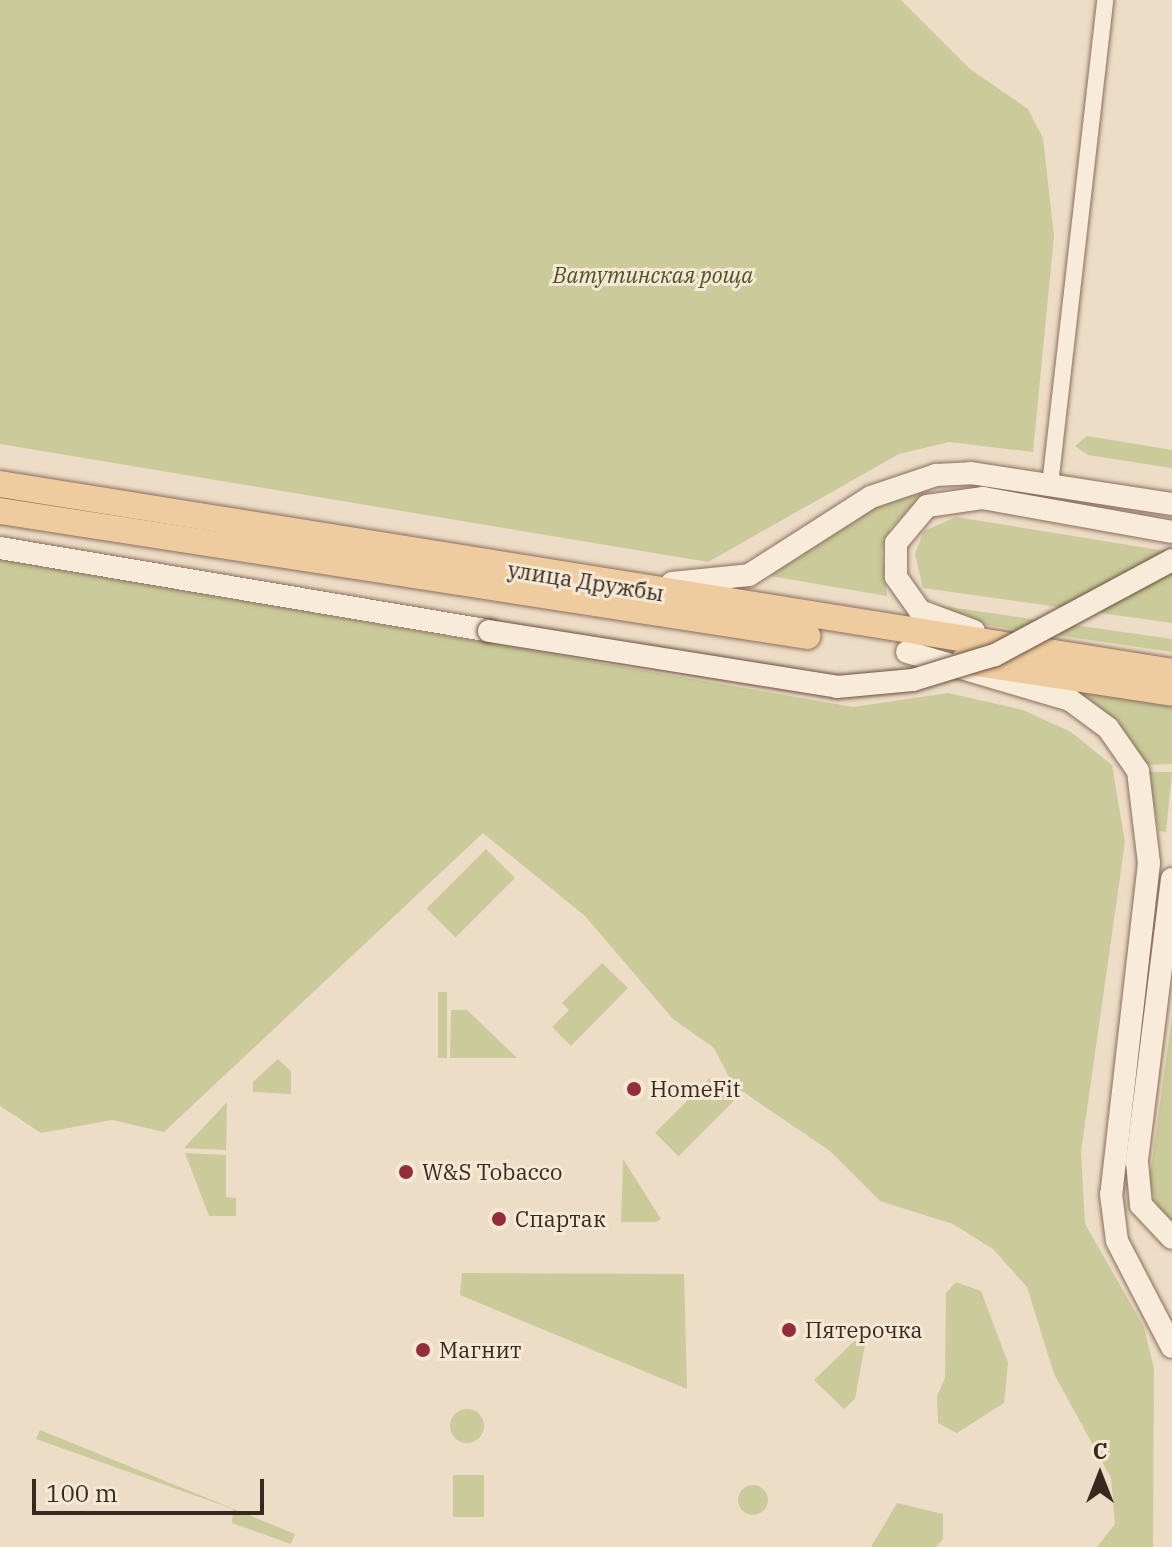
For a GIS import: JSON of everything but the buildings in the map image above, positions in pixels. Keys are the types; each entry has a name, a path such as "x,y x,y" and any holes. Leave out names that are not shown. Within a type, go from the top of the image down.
{"main road":[{"path":"560,577 725,581 779,562 905,480 971,473 1172,504"},
{"name":"улица Дружбы","path":"0,484 560,577 1172,672"},
{"path":"1075,658 932,618 901,590 894,561 904,528 942,501 983,498 1172,532"},
{"name":"улица Дружбы","path":"0,511 1172,693"},
{"path":"0,548 837,687 913,680 995,655 1172,560"},
{"path":"907,652 1070,700 1108,728 1138,771 1149,863 1111,1194 1117,1241 1172,1347"},
{"path":"1172,879 1137,1162 1141,1205 1172,1238"}],"street":[{"path":"1050,485 1105,0"}],"green space":[{"name":"Ватутинская роща","path":"0,0 901,0 970,69 1028,109 1043,138 1054,236 1033,452 949,442 899,454 708,562 0,444"},
{"path":"1087,436 1172,450 1172,468 1088,455 1075,446"},
{"path":"925,492 890,529 882,551 887,596 770,576 875,505"},
{"path":"956,517 1172,552 1172,623 923,588 915,554 924,531"},
{"path":"0,558 853,707 948,693 1023,710 1071,732 1112,765 1125,842 1081,1152 1085,1224 1144,1327 1154,1369 1153,1547 1097,1547 1115,1524 1111,1478 1054,1374 1027,1287 993,1249 953,1224 880,1201 830,1151 733,1085 714,1048 673,1019 585,916 483,833 164,1132 112,1120 41,1133 0,1106"},
{"path":"921,603 1172,639 1172,652 959,621"},
{"path":"1069,690 1172,705 1172,764 1145,765 1111,718"},
{"path":"1148,772 1172,772 1166,832 1159,831"},
{"path":"486,849 515,878 456,937 427,908"},
{"path":"602,963 628,988 571,1046 552,1027 569,1010 562,1003"},
{"path":"438,992 447,992 447,1058 438,1058"},
{"path":"451,1010 467,1010 517,1058 450,1058"},
{"path":"1172,1016 1172,1221 1158,1210 1149,1182"},
{"path":"278,1059 291,1071 291,1094 253,1092 253,1082"},
{"path":"711,1077 734,1100 678,1156 655,1133"},
{"path":"227,1102 226,1150 184,1148"},
{"path":"185,1153 226,1155 226,1197 236,1198 236,1216 209,1216"},
{"path":"623,1159 661,1219 656,1222 621,1222"},
{"path":"462,1273 684,1274 687,1389 460,1295"},
{"path":"956,1282 981,1291 1008,1363 1004,1403 957,1433 938,1423 937,1396 945,1378 946,1293"},
{"path":"868,1328 855,1399 844,1409 814,1380"},
{"path":"467,1409 479,1414 484,1426 479,1438 467,1443 455,1438 450,1426 455,1414"},
{"path":"40,1430 295,1534 291,1544 232,1523 233,1509 36,1439"},
{"path":"453,1475 484,1475 484,1517 453,1517"},
{"path":"753,1485 759,1486 767,1494 767,1506 759,1514 753,1515 747,1514 739,1506 738,1500 739,1494 747,1486"},
{"path":"897,1503 943,1514 943,1539 936,1547 871,1547"}],"place":[{"name":"HomeFit","path":"634,1089"},
{"name":"W&S Tobacco","path":"406,1172"},
{"name":"Спартак","path":"499,1219"},
{"name":"Пятерочка","path":"789,1330"},
{"name":"Магнит","path":"423,1350"}]}
